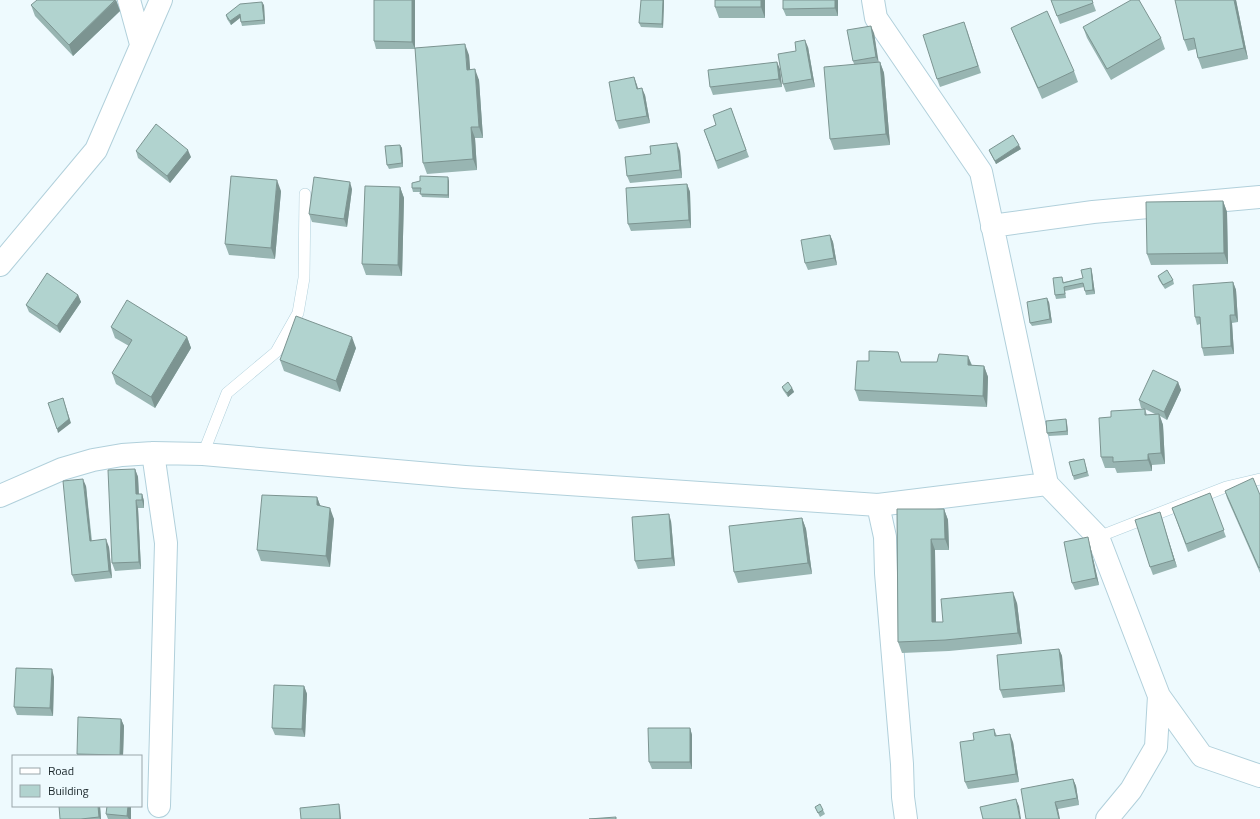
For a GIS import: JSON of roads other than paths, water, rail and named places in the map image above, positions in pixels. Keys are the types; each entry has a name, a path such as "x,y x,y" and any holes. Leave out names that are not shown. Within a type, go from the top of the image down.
{"street":[{"path":"129,0 142,44"},
{"path":"0,265 96,150 161,0"},
{"path":"872,0 876,18 981,172 1048,484 1098,537 1159,696 1202,756 1260,776"},
{"path":"992,227 1093,212 1260,198"},
{"path":"0,496 62,469 87,462 122,455 153,454 203,454 465,477 878,505 1048,484"},
{"path":"153,454 166,543 159,806"},
{"path":"878,505 885,537 886,573 903,797 906,819"},
{"path":"1107,819 1131,790 1156,747 1159,696"}],"lane":[{"path":"203,454 228,393 276,352 298,313 304,278 305,194"},
{"path":"1098,537 1226,487 1260,479"}]}
